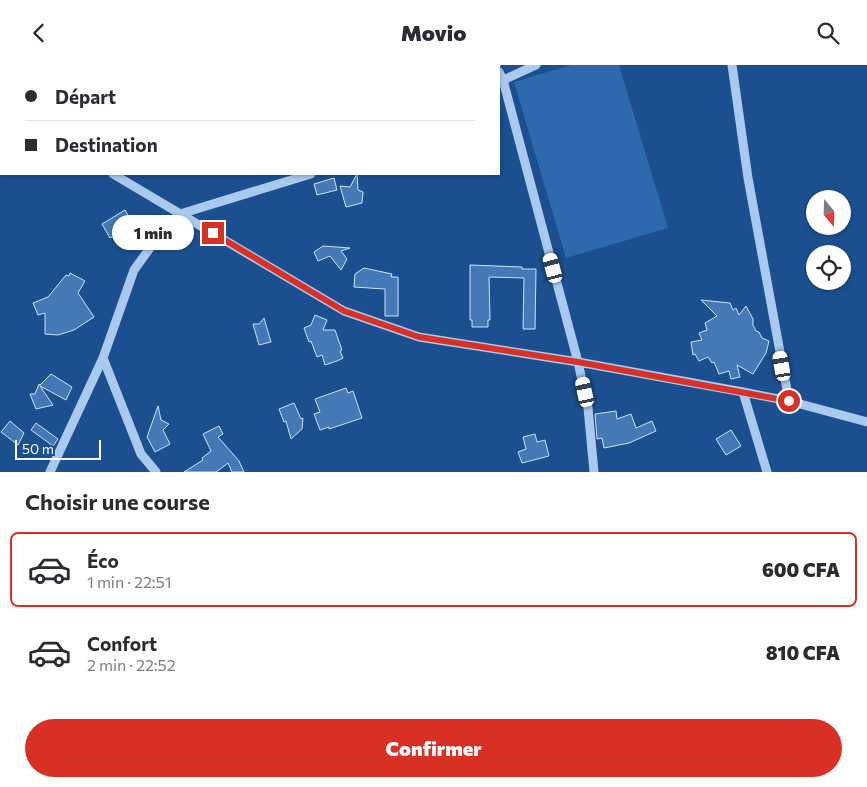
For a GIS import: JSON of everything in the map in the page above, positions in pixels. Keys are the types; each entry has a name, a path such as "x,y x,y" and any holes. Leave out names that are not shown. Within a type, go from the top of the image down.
{"street":[{"path":"536,65 500,78 578,362 588,408 594,472"},
{"path":"732,65 748,178 789,401"},
{"path":"115,175 344,311 419,337 578,362 743,392 789,401 867,422"},
{"path":"50,472 103,358 134,270 163,230 180,214 308,175"},
{"path":"103,358 142,454 156,472"},
{"path":"743,392 767,472"}],"shaded area":[{"path":"571,65 619,65 668,228 566,258 514,82"}],"building":[{"path":"357,175 358,190 363,192 362,203 346,207 340,186 350,187"},
{"path":"334,178 337,190 317,195 314,184"},
{"path":"125,210 139,234 129,236 127,229 110,238 102,224"},
{"path":"323,246 350,248 341,251 347,259 341,270 330,256 318,261 314,252"},
{"path":"470,265 536,269 535,329 523,329 524,278 489,277 490,320 488,320 488,327 472,327 472,320 470,320"},
{"path":"364,268 392,274 391,277 398,277 398,316 385,316 385,289 354,287 355,274"},
{"path":"70,273 85,281 78,293 94,317 74,330 58,335 45,334 45,313 38,315 33,303 48,297 66,275 69,276"},
{"path":"701,300 730,303 733,310 736,308 739,315 746,306 753,319 756,331 759,332 762,338 769,341 766,353 753,374 737,365 740,377 731,379 729,371 719,374 714,362 712,363 708,357 699,361 695,354 693,355 691,342 702,340 699,333 707,330 705,323 717,316"},
{"path":"315,315 327,320 323,330 335,330 343,358 325,365 322,355 317,357 304,328 311,325"},
{"path":"264,318 271,342 259,345 253,324 259,324"},
{"path":"51,374 72,387 66,400 40,386 53,405 36,409 30,394 35,394 39,384"},
{"path":"346,388 348,393 353,391 362,418 329,429 329,427 320,430 314,414 320,412 315,399"},
{"path":"294,403 301,419 303,418 302,429 291,439 286,421 284,422 279,409"},
{"path":"158,406 161,420 169,424 163,430 170,444 155,452 147,437"},
{"path":"616,411 617,419 631,414 636,428 652,421 656,431 629,443 604,448 602,438 597,439 595,414"},
{"path":"10,421 24,433 18,445 1,432"},
{"path":"36,423 58,439 53,446 31,430"},
{"path":"219,426 223,434 218,437 239,461 244,472 232,472 228,463 216,472 184,472 203,460 202,458 211,451 203,434"},
{"path":"731,430 741,446 726,455 716,439"},
{"path":"535,434 537,442 545,440 549,456 522,463 518,452 526,449 523,437"}],"route":[{"path":"213,233 344,311 419,337 578,362 789,401"}]}
